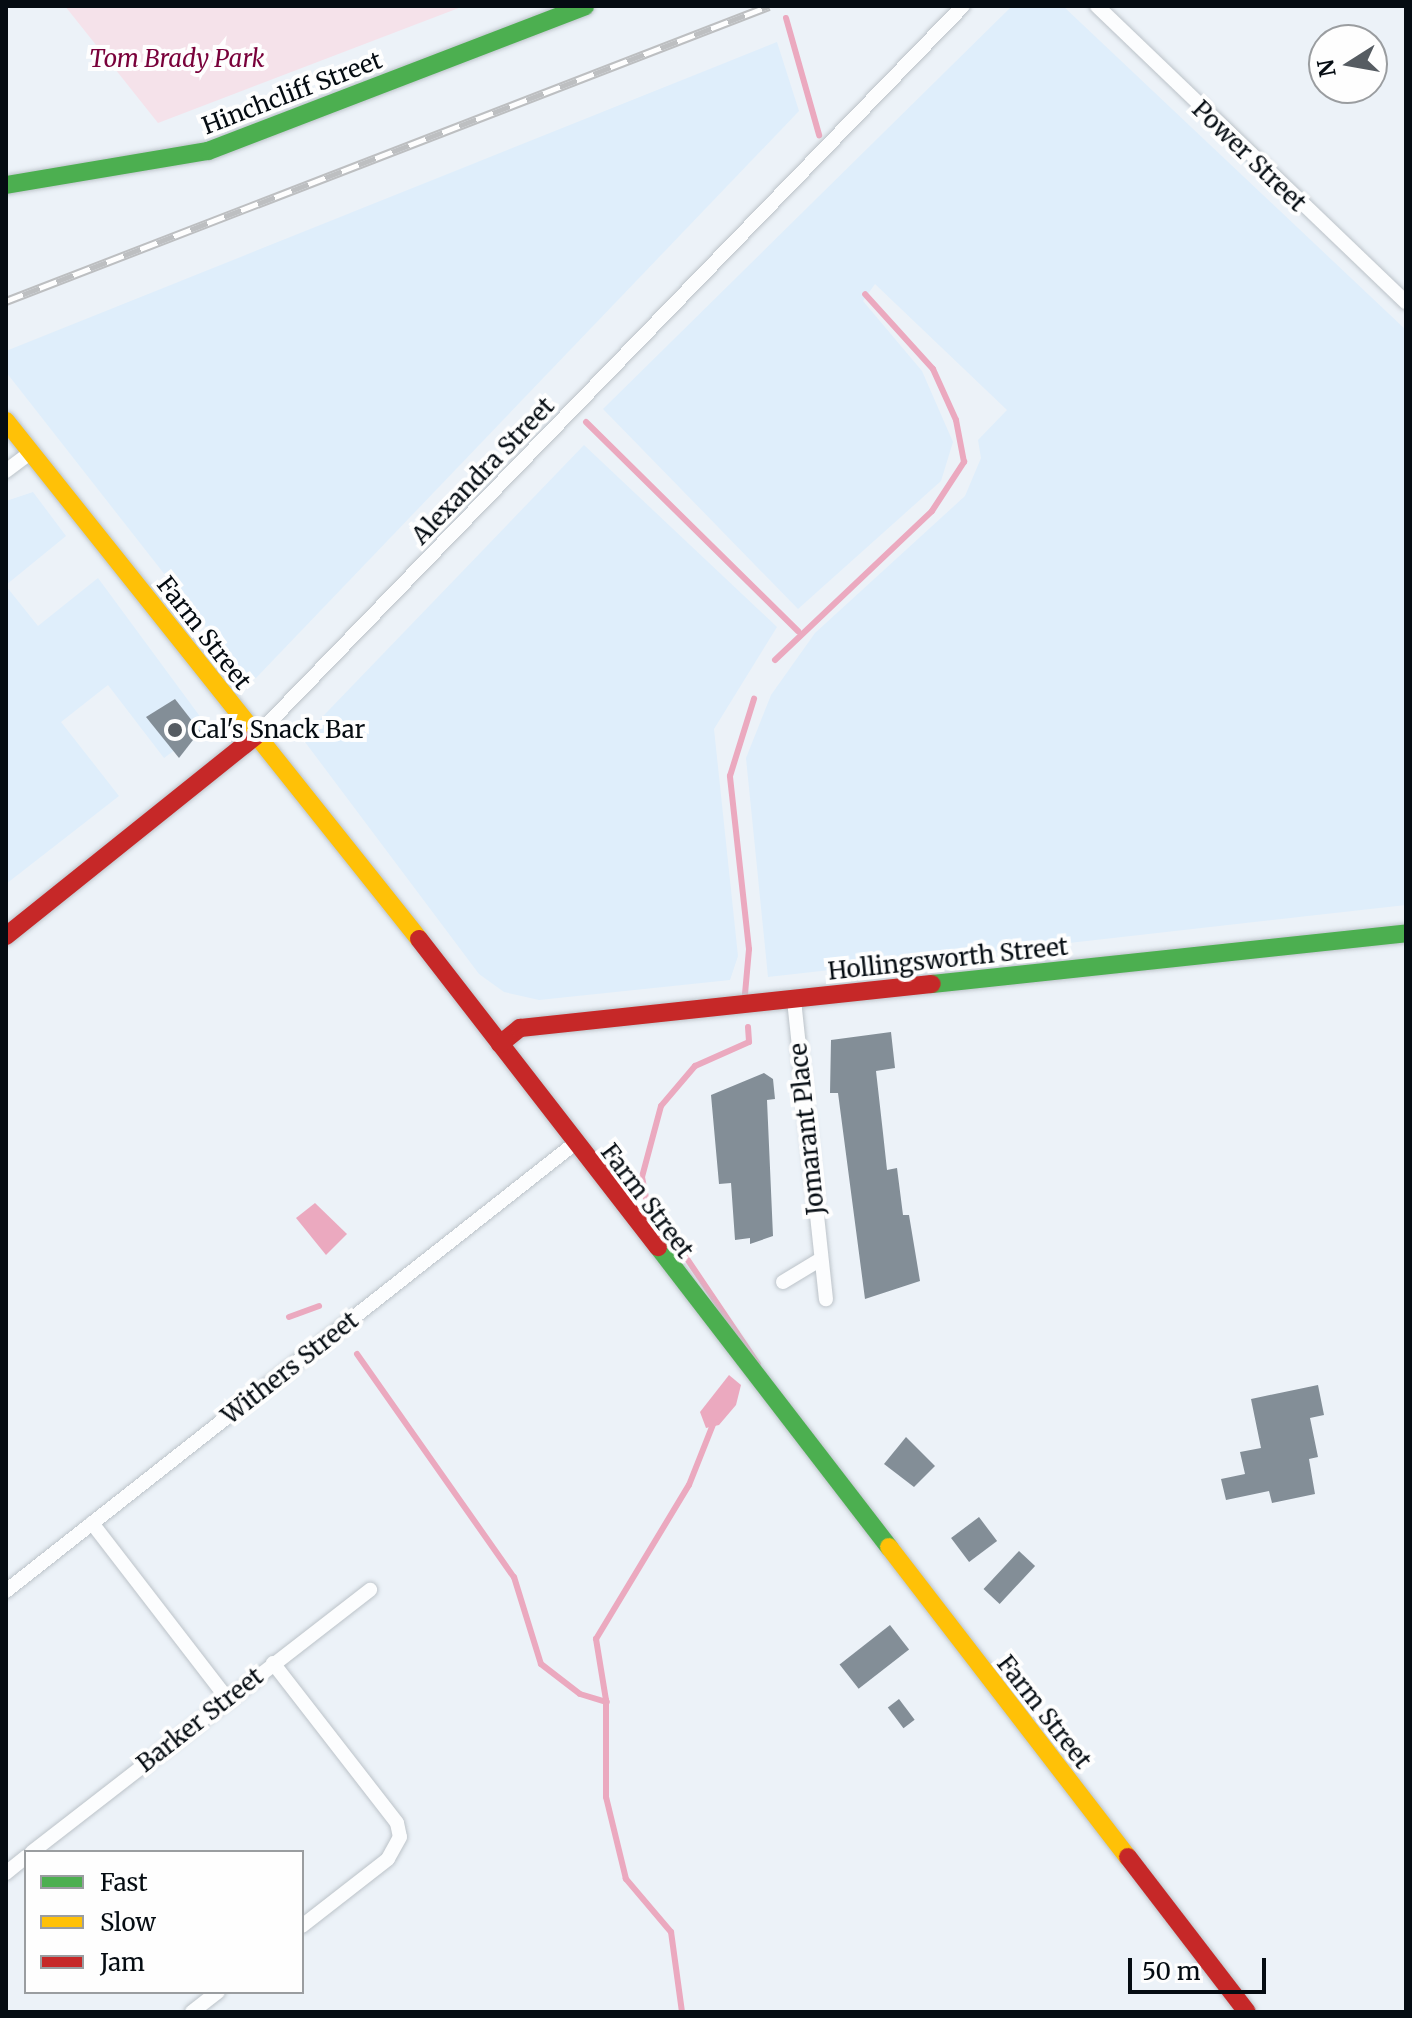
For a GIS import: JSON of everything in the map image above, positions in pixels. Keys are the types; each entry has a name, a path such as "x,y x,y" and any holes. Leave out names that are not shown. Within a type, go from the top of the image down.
{"street":[{"name":"Hinchcliff Street","path":"6,185 208,151 585,6"},
{"name":"Alexandra Street","path":"6,936 256,736 963,6"},
{"name":"Power Street","path":"1097,6 1406,302"},
{"name":"Farm Street","path":"6,421 500,1044 574,1144 1247,2012"},
{"path":"6,471 31,452"},
{"name":"Hollingsworth Street","path":"500,1044 520,1028 1406,933"},
{"name":"Jomarant Place","path":"794,1000 826,1299"},
{"name":"Withers Street","path":"6,1591 574,1144"},
{"path":"783,1282 821,1259"},
{"path":"92,1523 227,1698"},
{"name":"Barker Street","path":"35,1850 370,1590"},
{"path":"273,1663 397,1823 400,1837 388,1859 304,1924"},
{"path":"6,1873 24,1859"},
{"path":"192,2012 215,1994"}],"shaded area":[{"path":"1012,6 1063,6 1406,330 1406,905 768,977 746,758 771,695 815,633 965,496 981,458 978,440 1007,410 875,284 863,301 922,371 953,442 941,481 798,609 603,409"},
{"path":"777,42 799,111 256,678 245,677 6,372 6,351"},
{"path":"584,445 777,627 714,729 738,956 730,980 539,1000 504,992 479,974 302,738"},
{"path":"33,492 66,536 6,585 6,501"},
{"path":"98,578 207,726 164,758 108,685 61,722 119,796 6,884 6,586 38,626"},
{"path":"315,1203 347,1234 326,1255 296,1218"},
{"path":"729,1375 741,1385 736,1405 719,1425 706,1428 700,1412"}],"green space":[{"name":"Tom Brady Park","path":"65,6 464,6 158,123"}],"building":[{"path":"175,699 200,731 179,758 146,717"},
{"path":"891,1032 895,1068 876,1071 887,1170 897,1168 903,1215 909,1215 920,1281 865,1299 838,1093 830,1093 831,1040"},
{"path":"764,1073 773,1079 775,1099 767,1100 773,1236 750,1244 750,1238 735,1240 731,1183 719,1184 711,1095"},
{"path":"1318,1385 1324,1415 1310,1418 1318,1457 1309,1459 1315,1494 1272,1503 1269,1491 1226,1500 1221,1479 1245,1474 1240,1452 1261,1448 1251,1399"},
{"path":"906,1437 935,1466 914,1487 884,1464"},
{"path":"979,1517 997,1541 969,1562 951,1538"},
{"path":"1019,1551 1035,1566 1000,1604 984,1589"},
{"path":"890,1625 909,1649 859,1689 840,1664"},
{"path":"899,1699 915,1720 903,1728 888,1707"}],"waterway":[{"path":"786,18 819,135"},
{"path":"775,660 932,511 964,462 956,420 933,369 865,294"},
{"path":"586,422 798,631"},
{"path":"745,994 749,949 730,776 754,699"},
{"path":"748,1027 749,1042 695,1066 661,1106 642,1177 646,1198 758,1364"},
{"path":"289,1317 319,1306"},
{"path":"357,1354 514,1577 541,1664 580,1694 607,1702"},
{"path":"682,2012 671,1932 626,1879 606,1797 606,1700 596,1639 689,1485 714,1422"}],"railway":[{"path":"6,301 769,6"}],"traffic: fast":[{"path":"6,185 208,151 585,6"},
{"path":"932,984 1406,933"},
{"path":"658,1247 889,1547"}],"traffic: slow":[{"path":"6,421 419,939"},
{"path":"889,1547 1128,1857"}],"traffic: jam":[{"path":"6,936 256,736"},
{"path":"419,939 658,1247"},
{"path":"500,1044 520,1028 932,984"},
{"path":"1128,1857 1247,2012"}],"place":[{"name":"Cal's Snack Bar","path":"175,730"}]}
